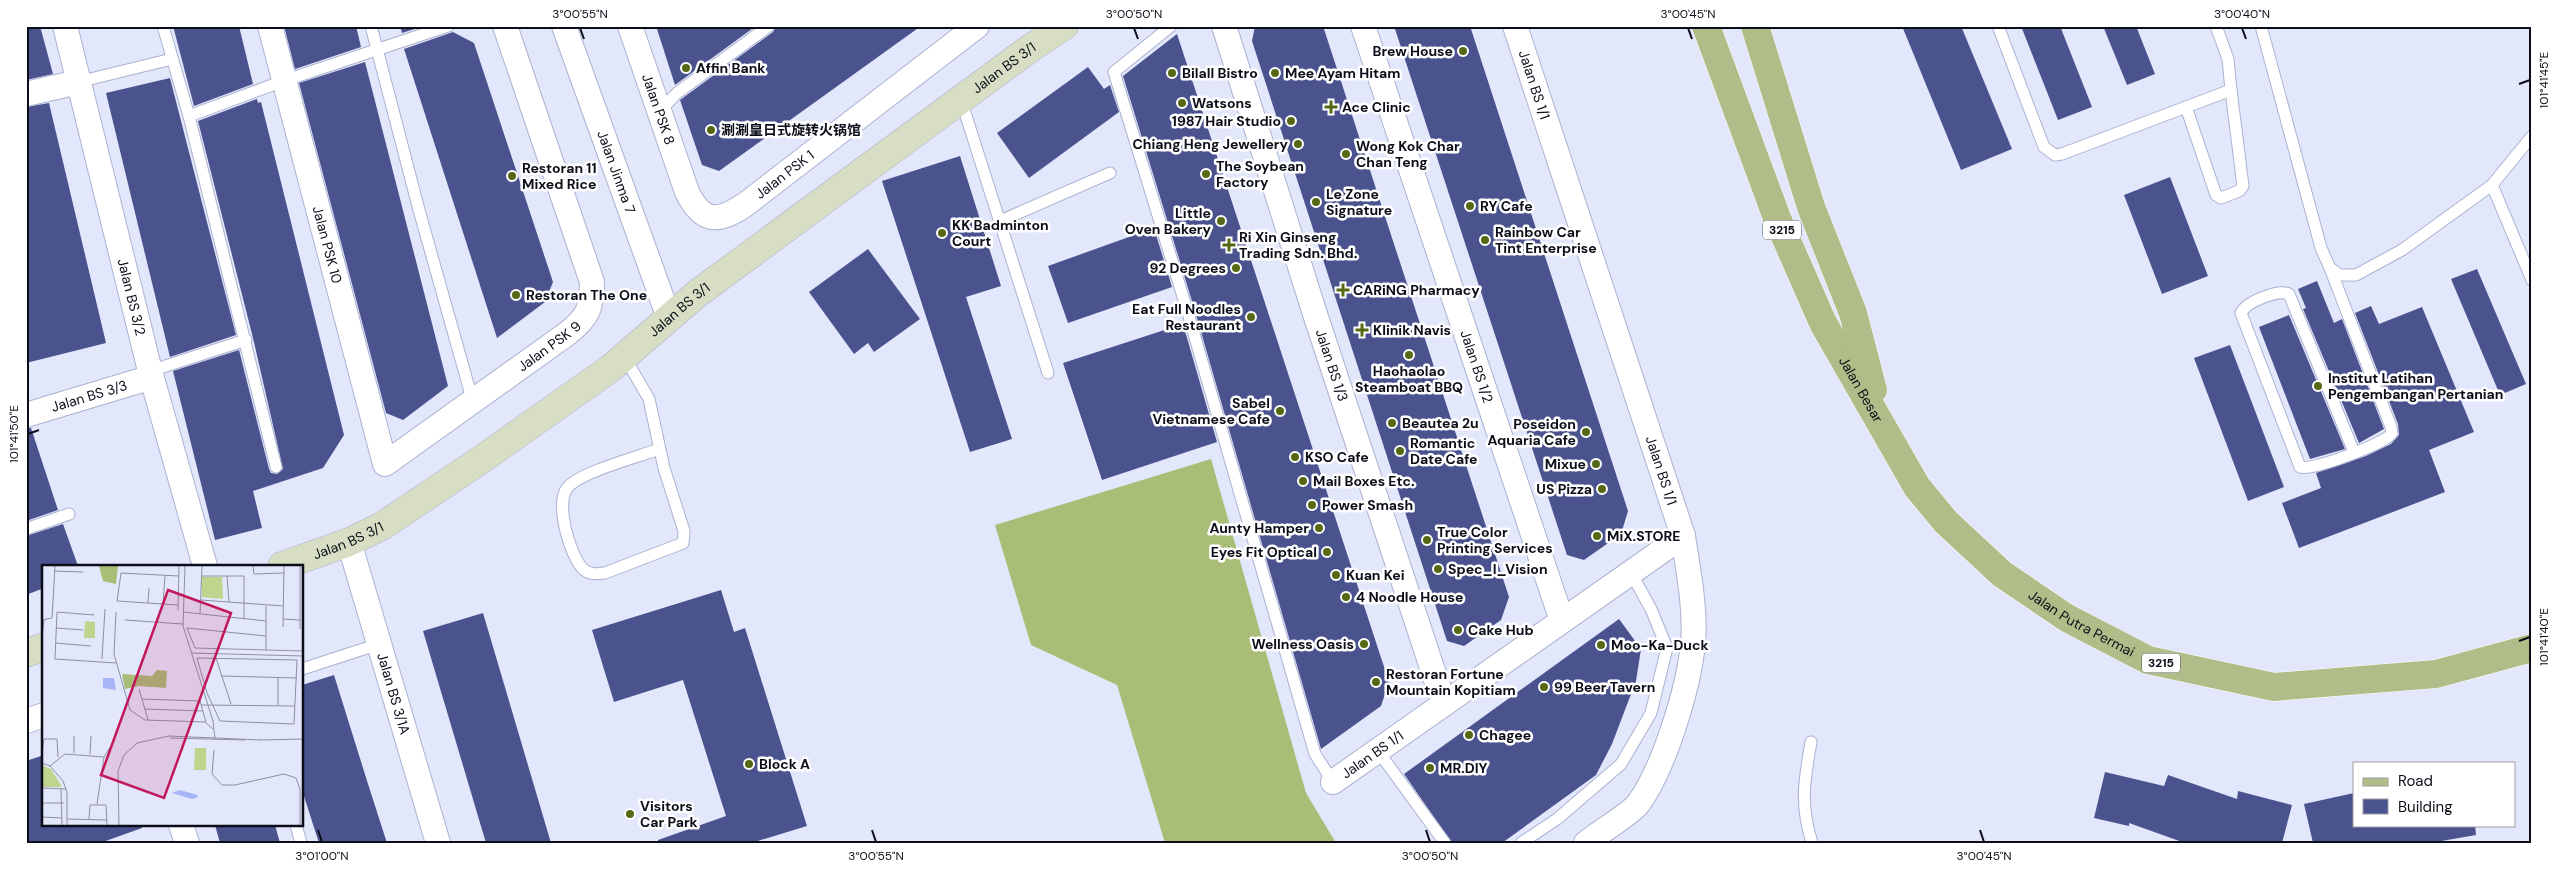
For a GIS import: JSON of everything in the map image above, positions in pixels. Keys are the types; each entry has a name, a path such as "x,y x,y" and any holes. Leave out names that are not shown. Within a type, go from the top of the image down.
{"main road":[{"name":"Jalan Besar","path":"1706,26 1777,218 1823,323 1882,423"},
{"name":"Jalan Besar","path":"1755,26 1811,206 1853,313 1882,423"},
{"name":"Jalan Putra Permai","path":"1882,423 1901,460 1923,494 1946,522 2002,574 2067,618 2148,660 2274,687 2436,674 2532,648"}],"street":[{"name":"Jalan BS 3/2","path":"65,26 151,374 206,565"},
{"name":"Jalan PSK 10","path":"270,26 385,464"},
{"name":"Jalan PSK 9","path":"385,464 584,320 592,301 592,282 505,26"},
{"name":"Jalan Jinma 7","path":"564,26 669,318"},
{"name":"Jalan PSK 8","path":"630,26 687,192"},
{"name":"Jalan BS 3/1","path":"285,565 349,542 382,526 485,457 611,368 698,293 1032,47 1064,26"},
{"name":"Jalan BS 1/3","path":"1224,26 1315,314 1444,704"},
{"name":"Jalan BS 1/2","path":"1363,26 1562,621"},
{"name":"Jalan BS 1/1","path":"1333,782 1683,536 1515,26"},
{"name":"Jalan PSK 1","path":"687,192 700,213 710,217 718,217 737,210 966,29"},
{"path":"26,94 78,82"},
{"name":"Jalan BS 3/3","path":"26,415 151,374"},
{"path":"1586,843 1637,805 1659,765 1681,704 1693,642 1690,578 1683,536"},
{"name":"Jalan BS 3/1A","path":"349,542 438,843"},
{"path":"26,653 42,648"},
{"path":"26,721 42,716"},
{"path":"181,826 187,843"}],"lane":[{"path":"163,26 189,116 276,467"},
{"path":"371,26 473,402"},
{"path":"189,116 283,81 448,26"},
{"path":"659,112 677,93 770,26"},
{"path":"1171,26 1114,72 1188,313 1315,754 1333,782"},
{"path":"1998,26 2044,147 2055,155 2231,90"},
{"path":"2186,107 2216,195 2221,198 2231,194 2242,186 2228,59 2216,26"},
{"path":"2260,26 2312,220 2392,433 2386,440 2310,469 2300,467 2242,318 2243,308 2279,293 2289,294 2354,452"},
{"path":"78,82 172,59"},
{"path":"961,100 1048,373"},
{"path":"2330,268 2340,275 2356,276 2402,250 2492,185 2532,136"},
{"path":"1000,221 1110,173"},
{"path":"2492,185 2532,280"},
{"path":"151,374 246,340"},
{"path":"624,356 649,399 656,424 659,450 684,531 683,543 605,573 594,574 584,570 575,558 562,514 562,499 566,489 574,481 589,474 659,450"},
{"path":"26,529 69,514"},
{"path":"1522,843 1557,819 1621,764 1651,713 1667,648 1651,610 1631,573"},
{"path":"304,668 379,644"},
{"path":"1811,742 1804,789 1804,807 1812,843"},
{"path":"1378,751 1445,843"},
{"path":"296,826 302,843"}],"green space":[{"path":"1211,459 1306,793 1336,843 1165,843 1117,685 1031,645 995,525"}],"building":[{"path":"26,26 40,26 53,74 26,80"},
{"path":"173,26 239,26 253,84 194,106"},
{"path":"284,26 356,26 361,47 295,69"},
{"path":"400,26 424,26 402,33"},
{"name":"Affin Bank","path":"656,26 756,26 675,85"},
{"path":"776,26 921,26 719,171 702,165 680,100 773,32"},
{"path":"1255,26 1323,26 1509,597 1501,620 1464,646 1447,641 1252,41"},
{"path":"1394,26 1470,26 1628,511 1621,534 1584,560 1567,555"},
{"path":"1902,26 1961,26 2012,149 1961,170"},
{"path":"2021,26 2060,26 2092,107 2058,120"},
{"path":"2103,26 2136,26 2155,74 2127,85"},
{"path":"453,32 474,43 553,282 545,302 497,338 404,49"},
{"path":"1177,34 1389,682 1381,706 1321,749 1195,311 1123,76"},
{"path":"365,62 448,386 403,420 386,413 299,83"},
{"path":"1088,67 1104,89 1110,85 1119,112 1029,178 997,133"},
{"path":"170,78 236,335 170,357 106,93"},
{"path":"257,99 258,103 261,102 344,435 323,468 253,491 262,528 215,540 173,371 239,350 269,469 271,473 277,474 283,469 253,338 198,121"},
{"path":"49,103 106,343 26,363 26,107"},
{"name":"KK Badminton Court","path":"960,156 1001,286 966,297 1012,439 970,452 882,181"},
{"path":"2170,177 2208,276 2162,294 2124,195"},
{"path":"1154,228 1172,287 1068,323 1048,266"},
{"path":"868,249 920,319 874,352 868,343 854,354 809,292"},
{"path":"2477,269 2526,384 2500,395 2451,279"},
{"path":"2317,281 2334,323 2342,319 2384,429 2359,443 2303,309 2306,308 2298,289"},
{"path":"2371,306 2379,324 2422,307 2474,432 2429,450 2445,492 2299,548 2282,503 2321,488 2316,473 2366,456 2391,444 2399,435 2398,424 2355,313"},
{"path":"2289,315 2345,449 2310,459 2259,327"},
{"path":"1183,324 1217,442 1102,480 1063,363"},
{"path":"2230,345 2284,487 2248,501 2194,358"},
{"path":"26,428 31,428 58,510 26,521"},
{"path":"63,524 78,565 42,565 42,589 26,595 26,536"},
{"name":"Block A","path":"721,590 734,632 745,628 807,826 751,843 658,843 658,840 726,816 683,680 614,702 592,630"},
{"path":"483,613 551,843 486,843 423,631"},
{"path":"1619,619 1641,649 1636,681 1612,744 1596,775 1502,843 1452,843 1404,774"},
{"path":"334,675 387,843 319,843 304,796 304,684"},
{"path":"42,756 42,826 141,826 142,828 100,843 28,843 26,835 26,761"},
{"path":"2105,772 2164,786 2168,775 2237,799 2238,791 2292,805 2282,843 2185,843 2129,823 2129,826 2094,818"},
{"path":"2353,793 2353,826 2475,826 2476,835 2430,843 2313,843 2304,804"},
{"path":"215,826 275,826 280,843 220,843"}],"place":[{"name":"Brew House","path":"1463,51"},
{"name":"Affin Bank","path":"686,68"},
{"name":"Bilall Bistro","path":"1172,73"},
{"name":"Mee Ayam Hitam","path":"1275,73"},
{"name":"Watsons","path":"1182,103"},
{"name":"Ace Clinic","path":"1331,107"},
{"name":"1987 Hair Studio","path":"1291,121"},
{"name":"涮涮皇日式旋转火锅馆","path":"711,130"},
{"name":"Chiang Heng Jewellery","path":"1298,144"},
{"name":"Wong Kok Char Chan Teng","path":"1346,154"},
{"name":"The Soybean Factory","path":"1206,174"},
{"name":"Restoran 11 Mixed Rice","path":"512,176"},
{"name":"Le Zone Signature","path":"1316,202"},
{"name":"RY Cafe","path":"1470,206"},
{"name":"Little Oven Bakery","path":"1221,221"},
{"name":"KK Badminton Court","path":"942,233"},
{"name":"Rainbow Car Tint Enterprise","path":"1485,240"},
{"name":"Ri Xin Ginseng Trading Sdn. Bhd.","path":"1229,245"},
{"name":"92 Degrees","path":"1236,268"},
{"name":"CARiNG Pharmacy","path":"1343,290"},
{"name":"Restoran The One","path":"516,295"},
{"name":"Eat Full Noodles Restaurant","path":"1251,317"},
{"name":"Klinik Navis","path":"1362,330"},
{"name":"Haohaolao Steamboat BBQ","path":"1409,355"},
{"name":"Institut Latihan Pengembangan Pertanian","path":"2318,386"},
{"name":"Sabel Vietnamese Cafe","path":"1280,411"},
{"name":"Beautea 2u","path":"1392,423"},
{"name":"Poseidon Aquaria Cafe","path":"1586,432"},
{"name":"Romantic Date Cafe","path":"1400,451"},
{"name":"KSO Cafe","path":"1295,457"},
{"name":"Mixue","path":"1596,464"},
{"name":"Mail Boxes Etc.","path":"1303,481"},
{"name":"US Pizza","path":"1602,489"},
{"name":"Power Smash","path":"1312,505"},
{"name":"Aunty Hamper","path":"1319,528"},
{"name":"MiX.STORE","path":"1597,536"},
{"name":"True Color Printing Services","path":"1427,540"},
{"name":"Eyes Fit Optical","path":"1327,552"},
{"name":"Spec_I_Vision","path":"1438,569"},
{"name":"Kuan Kei","path":"1336,575"},
{"name":"4 Noodle House","path":"1346,597"},
{"name":"Cake Hub","path":"1458,630"},
{"name":"Wellness Oasis","path":"1364,644"},
{"name":"Moo-Ka-Duck","path":"1601,645"},
{"name":"Restoran Fortune Mountain Kopitiam","path":"1376,682"},
{"name":"99 Beer Tavern","path":"1544,687"},
{"name":"Chagee","path":"1469,735"},
{"name":"Block A","path":"749,764"},
{"name":"MR.DIY","path":"1430,768"},
{"name":"Visitors Car Park","path":"630,814"}]}
